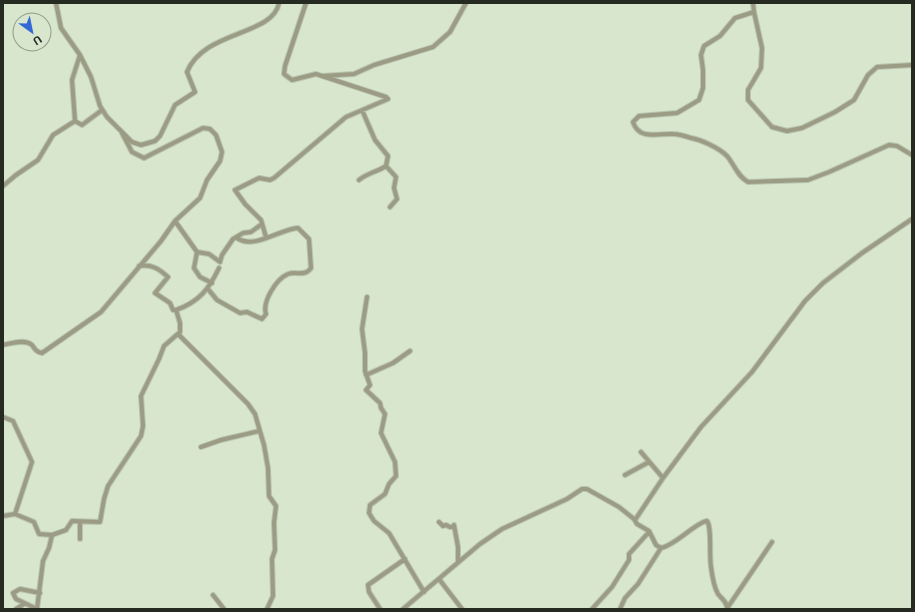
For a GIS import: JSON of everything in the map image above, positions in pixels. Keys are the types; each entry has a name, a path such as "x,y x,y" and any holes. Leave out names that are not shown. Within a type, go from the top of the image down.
{"street":[{"path":"56,3 61,28 80,55 91,77 98,102 102,110 132,142 141,144 156,142 175,105 195,92 195,88 187,77 187,72 192,63 206,48 214,43 268,20 276,12 279,3"},
{"path":"266,237 261,220 244,204 235,190 258,178 270,180 274,178 330,129 349,115 386,101 388,98 316,74 292,80 284,74 285,66 306,3"},
{"path":"322,76 354,74 374,65 433,47 450,32 466,3"},
{"path":"753,3 762,48 761,68 748,90 748,100 772,127 787,131 802,128 835,112 854,100 868,75 877,68 912,65"},
{"path":"754,12 735,18 720,36 704,46 701,55 703,88 699,100 677,113 639,116 633,122 638,131 652,136 674,134 700,141 726,155 738,173 748,182 808,180 889,145 897,146 912,155"},
{"path":"75,121 72,80 80,55"},
{"path":"75,121 82,125 102,110"},
{"path":"359,180 366,175 380,171 386,166 388,156 375,140 362,110"},
{"path":"3,186 38,160 53,135 75,121"},
{"path":"3,345 14,342 28,343 39,353 48,350 102,312 161,241 175,221 200,198 207,180 220,161 222,152 216,135 210,129 203,128 144,158 132,152 122,133"},
{"path":"386,166 396,177 394,188 396,201 390,208"},
{"path":"635,520 663,478 701,427 752,372 805,301 823,283 856,257 912,218"},
{"path":"175,221 197,252 209,254 220,262 222,255 233,239 237,238 243,233 251,232 262,224"},
{"path":"208,289 217,300 240,313 247,312 262,319 266,314 265,308 275,285 288,274 307,272 312,265 308,238 302,234 299,229 289,229 274,237 266,237 250,242 237,238"},
{"path":"197,252 194,268 200,277 212,283"},
{"path":"3,516 15,514 34,522 39,534 52,535 66,530 71,521 98,523 100,521 108,486 141,436 141,396 164,346 178,334 180,323 176,310 173,310 170,303 156,293 168,277 156,267 146,265 139,266"},
{"path":"176,310 194,302 208,289 219,268"},
{"path":"367,297 362,323 366,375 370,386 366,390 380,403 385,414 381,433 395,462 396,476 389,484 385,494 370,506 369,513 375,522 389,533 424,592"},
{"path":"178,334 251,407 257,420 267,464 269,494 276,506 274,523 275,550 272,559 273,596 267,609"},
{"path":"366,375 393,363 410,351"},
{"path":"3,417 13,421 32,462 15,514"},
{"path":"201,447 220,440 259,431"},
{"path":"641,452 663,478"},
{"path":"625,475 648,462"},
{"path":"403,609 480,544 502,529 567,499 582,489 587,489 619,507 649,532 656,545 661,548"},
{"path":"80,522 80,539"},
{"path":"439,522 443,526 454,526 458,547 458,562"},
{"path":"620,609 625,598 638,584 661,548 681,539 702,522 706,522 710,528 708,543 710,566 717,592 728,608 772,542"},
{"path":"592,609 612,587 628,560 629,554 649,532"},
{"path":"40,593 20,589 15,591 14,597 24,604 37,609 40,593 43,561 49,548 52,535"},
{"path":"380,609 369,592 368,585 405,559"},
{"path":"439,579 462,609"},
{"path":"213,595 224,609"},
{"path":"16,609 24,604"}]}
